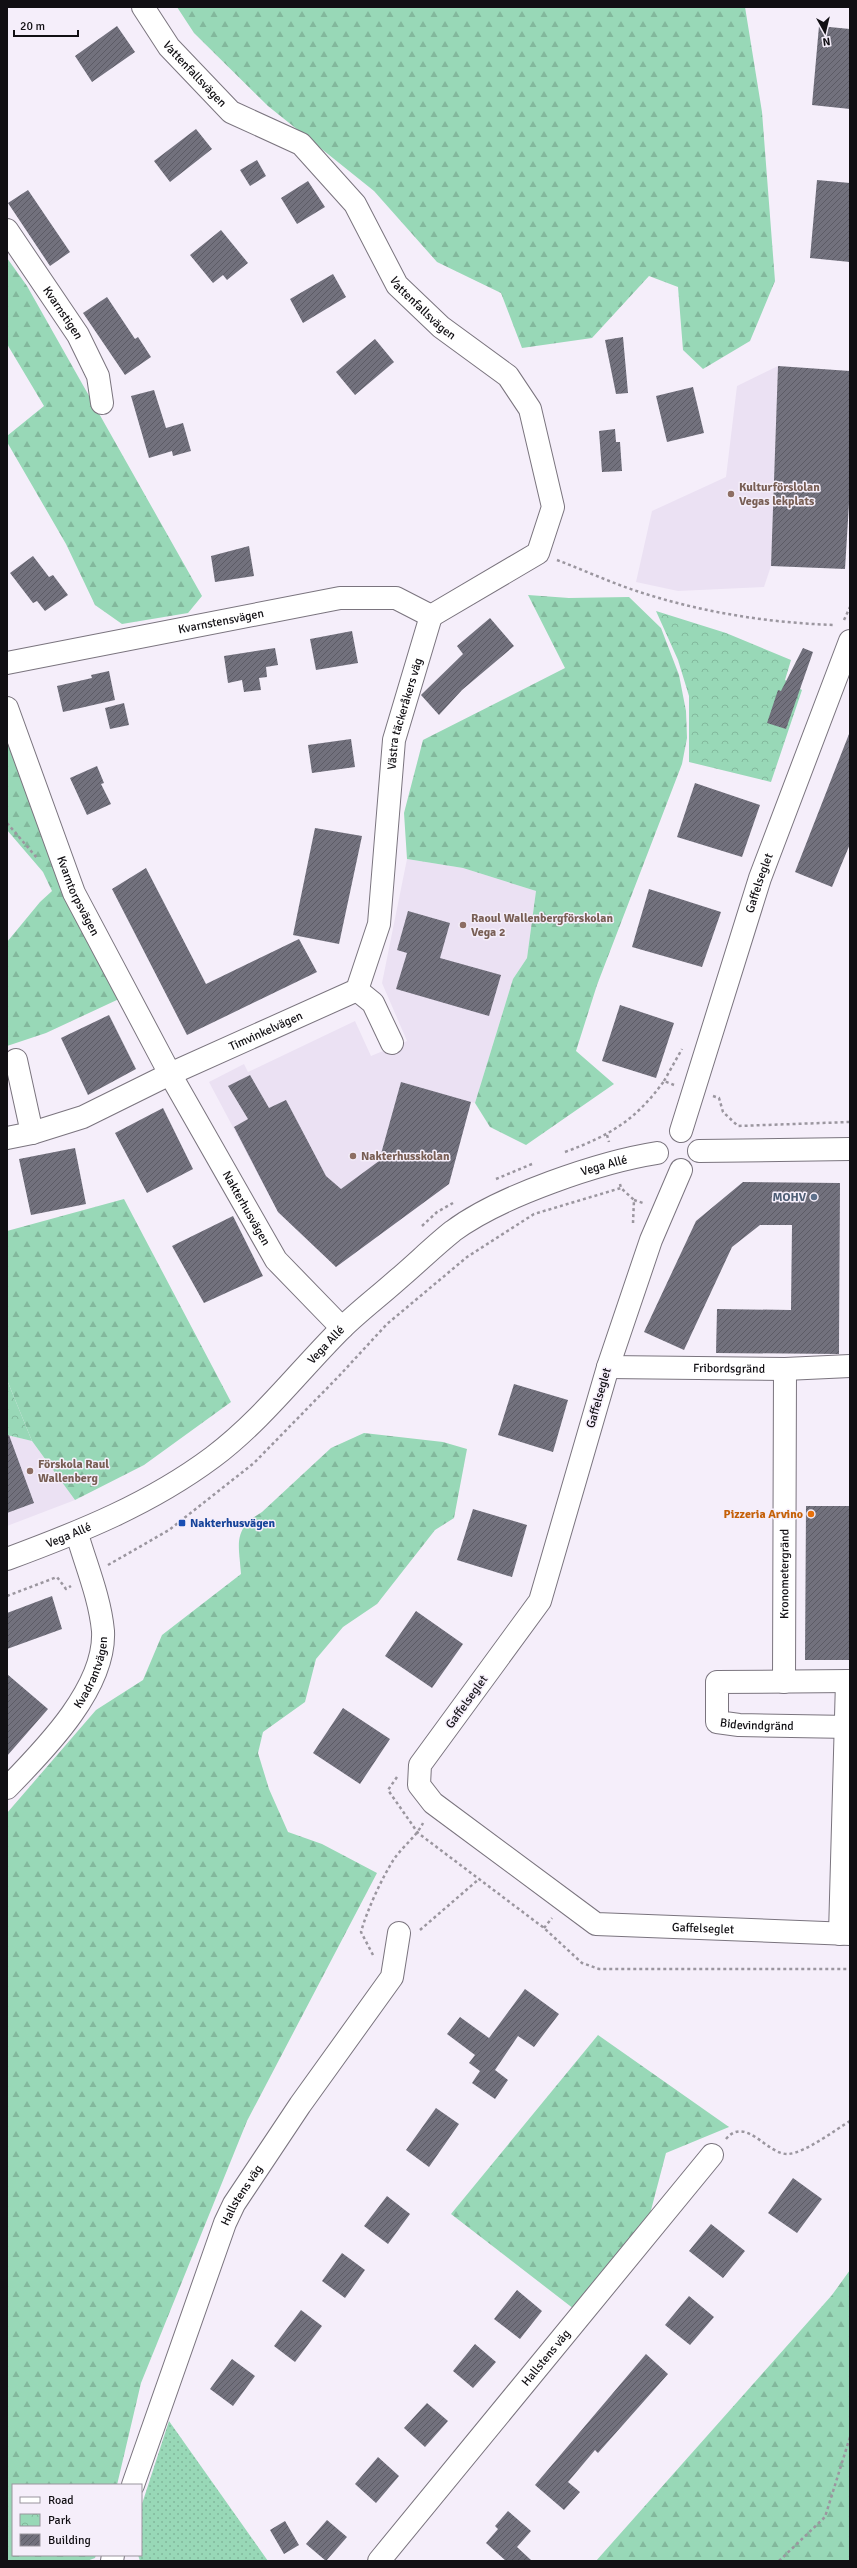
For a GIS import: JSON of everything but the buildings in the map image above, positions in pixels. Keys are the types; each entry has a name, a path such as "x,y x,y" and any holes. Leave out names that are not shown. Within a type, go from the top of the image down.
{"street":[{"name":"Vattenfallsvägen","path":"142,7 170,47 231,112 301,144 355,204 397,285 441,327 508,376 530,409 553,507 538,553"},
{"name":"Kvarnstigen","path":"7,230 78,335 98,376 102,403"},
{"path":"432,616 538,553"},
{"name":"Kvarnstensvägen","path":"7,663 340,598 396,598 432,616"},
{"name":"Västra täckeråkers väg","path":"357,990 379,924 394,740 432,616"},
{"name":"Gaffelseglet","path":"681,1131 760,878 845,633"},
{"name":"Kvarntorpsvägen","path":"7,708 74,893 170,1074"},
{"path":"357,990 373,1003 392,1043"},
{"name":"Timvinkelvägen","path":"7,1138 32,1133 83,1117 170,1074 357,990"},
{"path":"16,1060 32,1133"},
{"name":"Nakterhusvägen","path":"170,1074 276,1260 342,1328"},
{"path":"681,1131 693,1135 698,1142 699,1151 694,1164 681,1170 664,1165 657,1153 661,1142 681,1131"},
{"path":"699,1151 850,1148"},
{"name":"Vega Allé","path":"7,1560 76,1534 169,1488 214,1456 260,1418 342,1328 454,1231 492,1209 533,1191 615,1161 657,1153"},
{"name":"Gaffelseglet","path":"681,1170 651,1240 608,1367 540,1601 420,1765 420,1785 433,1803 596,1924 845,1934"},
{"name":"Fribordsgränd","path":"608,1367 785,1370 850,1366"},
{"name":"Kronometergränd","path":"784,1682 785,1370"},
{"name":"Kvadrantvägen","path":"7,1788 59,1730 87,1689 101,1658 103,1631 89,1576 76,1534"},
{"path":"845,1934 848,1681"},
{"name":"Bidevindgränd","path":"848,1681 717,1682 717,1722 783,1726 848,1727"},
{"name":"Hallstens väg","path":"133,2484 225,2223 234,2204 300,2105 392,1977 400,1933"},
{"name":"Hallstens väg","path":"379,2561 712,2155"}],"path":[{"path":"538,553 646,594 767,620 845,633"},
{"path":"7,1596 57,1577 66,1589 169,1530 254,1463 339,1376 387,1324 467,1257 534,1214 621,1188"},
{"path":"634,1200 644,1203"},
{"path":"374,1958 361,1932 365,1919 394,1859 418,1833 433,1803"},
{"path":"400,1933 422,1930 479,1879"},
{"path":"712,2155 729,2135 741,2131 746,2132 780,2152 792,2154 850,2121"},
{"path":"779,2561 824,2517 850,2437"}],"shaded area":[{"name":"Kulturförslolan Vegas lekplats","path":"778,366 771,566 764,587 678,591 636,582 652,511 726,477 737,386"},
{"name":"Nakterhusskolan","path":"407,859 463,868 536,891 527,958 513,979 475,1103 471,1102 449,1184 336,1267 278,1212 209,1082 244,1064 248,1072 355,1021 371,1056 407,1041 382,983"},
{"name":"Förskola Raul Wallenberg","path":"7,1435 32,1441 75,1500 7,1526"}],"green space":[{"path":"177,7 745,7 762,112 775,281 750,341 703,369 683,350 678,287 649,276 592,338 522,348 501,293 437,262 374,191 268,106 194,33"},
{"path":"7,258 27,286 202,596 188,613 122,624 95,605 66,544 7,442 7,436 44,406 7,344"},
{"path":"528,595 569,598 629,597 661,628 679,675 686,711 687,738 682,764 597,985 576,1051 614,1084 526,1145 490,1127 475,1103 513,979 527,958 536,891 463,868 407,859 404,813 423,740 565,668"},
{"path":"656,611 726,633 791,660 785,680 802,690 771,782 689,762 689,696 678,660"},
{"path":"7,731 119,999 46,1033 7,1046 7,942 40,902 52,891 43,872 7,830"},
{"path":"124,1199 231,1402 144,1465 75,1500 32,1441 7,1380 7,1231"},
{"path":"7,1380 32,1441 7,1435"},
{"path":"364,1433 443,1442 467,1449 454,1518 435,1530 377,1604 343,1627 316,1659 305,1702 263,1732 258,1753 269,1789 288,1832 322,1844 377,1873 247,2121 141,2383 117,2484 12,2484 12,2556 96,2556 95,2558 87,2561 7,2561 7,1813 96,1710 143,1680 162,1635 241,1574 239,1546 242,1531 246,1525 331,1448"},
{"path":"598,2035 729,2127 666,2153 650,2214 574,2309 451,2214"},
{"path":"850,2270 850,2561 596,2561 832,2295"},
{"path":"169,2421 268,2561 140,2561 138,2556 142,2556 142,2504"}],"place":[{"name":"Kulturförslolan Vegas lekplats","path":"731,494"},
{"name":"Raoul Wallenbergförskolan Vega 2","path":"463,925"},
{"name":"Nakterhusskolan","path":"353,1156"},
{"name":"MOHV","path":"814,1197"},
{"name":"Förskola Raul Wallenberg","path":"30,1471"},
{"name":"Pizzeria Arvino","path":"811,1514"},
{"name":"Nakterhusvägen","path":"182,1523"}]}
